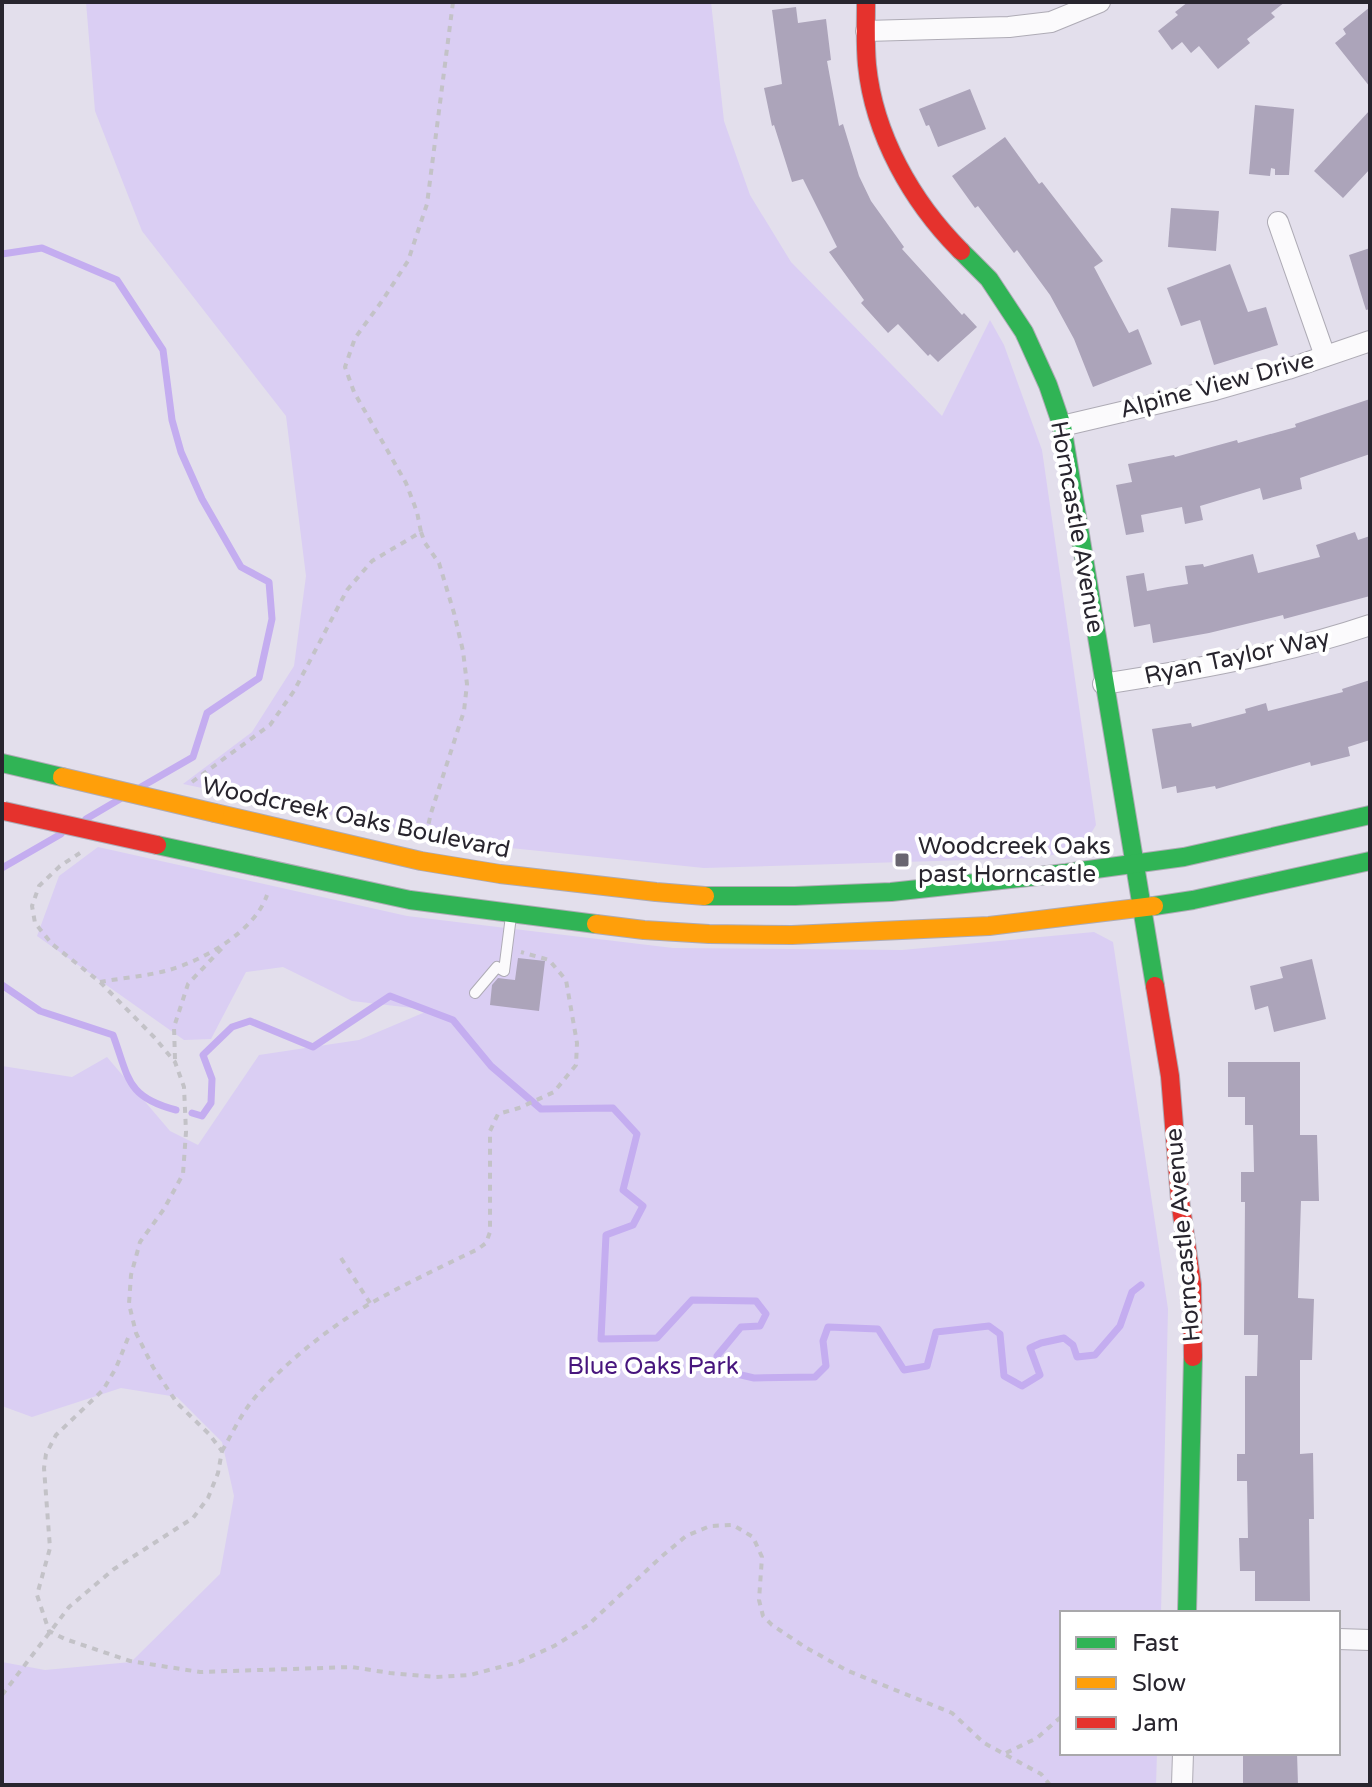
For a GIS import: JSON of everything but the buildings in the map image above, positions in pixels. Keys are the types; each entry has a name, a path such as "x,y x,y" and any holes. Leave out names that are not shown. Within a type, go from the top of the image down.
{"main road":[{"name":"Horncastle Avenue","path":"866,2 867,65 885,140 912,190 947,237 989,279 1024,332 1062,426 1170,1076 1194,1331 1187,1611"},
{"name":"Woodcreek Oaks Boulevard","path":"2,763 421,861 536,879 710,896 891,892 1134,864 1184,857 1370,815"},
{"path":"3,811 410,900 644,930 709,934 792,935 989,926 1220,894 1370,861"}],"street":[{"path":"866,31 1009,27 1051,22 1100,2"},
{"path":"1278,222 1325,356"},
{"name":"Alpine View Drive","path":"1062,426 1215,390 1370,341"},
{"name":"Ryan Taylor Way","path":"1103,684 1235,661 1325,640 1370,625"},
{"path":"1340,1639 1370,1640"},
{"path":"1182,1785 1183,1755"}],"lane":[{"path":"475,993 497,967 504,971 511,914"}],"path":[{"path":"421,532 439,563 463,651 467,684 464,711 431,813 421,861"},
{"path":"175,1062 174,1027 188,984 253,919 264,902 274,871"},
{"path":"100,982 168,970 200,958 230,940"},
{"path":"222,1451 257,1394 328,1332 370,1303 486,1243 490,1232 490,1131 498,1114 554,1092 576,1065 577,1043 566,980 549,960 507,951"},
{"path":"341,1258 370,1303"},
{"path":"128,1338 103,1390 56,1435 46,1454 44,1468 50,1548 37,1595 49,1631 65,1639 130,1661 200,1672 352,1667 436,1677 470,1675 519,1662 554,1646 588,1625 686,1536 710,1526 733,1525 753,1537 762,1557 759,1600 763,1616 772,1625 846,1670 952,1713 984,1743 1041,1774 1050,1785"},
{"path":"1006,1753 1037,1738 1060,1718"}],"green space":[{"path":"86,2 711,2 724,121 750,195 791,262 942,416 990,320 1004,345 1042,450 1096,825 1081,850 1035,858 704,868 472,844 183,784 252,732 294,666 306,576 286,416 142,231 95,111"},
{"name":"Blue Oaks Park","path":"98,847 407,916 673,948 902,950 1094,932 1113,942 1168,1309 1161,1611 1060,1611 1060,1755 1157,1755 1156,1785 2,1785 2,1662 45,1670 131,1662 220,1574 234,1496 222,1442 177,1397 121,1388 32,1417 2,1406 2,1066 72,1077 107,1057 170,1131 198,1145 259,1055 359,1040 430,1010 352,1001 283,967 246,972 211,1039 184,1040 37,936 59,876"}],"waterway":[{"path":"2,254 42,248 117,280 163,350 172,420 181,452 202,499 241,567 269,582 272,619 259,678 207,713 193,757 141,787"},
{"path":"86,819 120,799"},
{"path":"2,868 61,834"},
{"path":"2,985 40,1011 113,1035 127,1074 138,1092 147,1099 176,1110"},
{"path":"192,1113 202,1116 211,1103 212,1079 203,1055 232,1027 250,1021 313,1047 390,996 453,1020 491,1066 541,1109 613,1108 637,1134 623,1190 643,1206 633,1225 606,1235 601,1339 657,1338 692,1300 756,1301 766,1314 760,1326 741,1327 717,1356 724,1371 754,1378 815,1377 826,1366 823,1341 828,1327 878,1329 904,1370 927,1366 936,1332 989,1326 1000,1334 1004,1376 1022,1386 1040,1375 1030,1348 1064,1338 1073,1345 1077,1357 1095,1355 1120,1326 1132,1292 1141,1285"}],"traffic: fast":[{"path":"961,251 989,279 1024,332 1062,426 1155,986"},
{"path":"2,763 62,777"},
{"path":"705,896 891,892 1066,873 1184,857 1370,815"},
{"path":"157,845 410,900 596,924"},
{"path":"1154,906 1370,861"},
{"path":"1187,1611 1193,1357"}],"traffic: slow":[{"path":"62,777 215,813"},
{"path":"215,813 421,861 500,874 705,896"},
{"path":"596,924 709,934 792,935 989,926 1154,906"}],"traffic: jam":[{"path":"866,2 867,65 871,91 887,142 912,189 961,251"},
{"path":"4,811 157,845"},
{"path":"1155,986 1170,1076 1180,1200 1192,1285 1193,1357"}],"place":[{"name":"Woodcreek Oaks past Horncastle","path":"902,860"}]}
